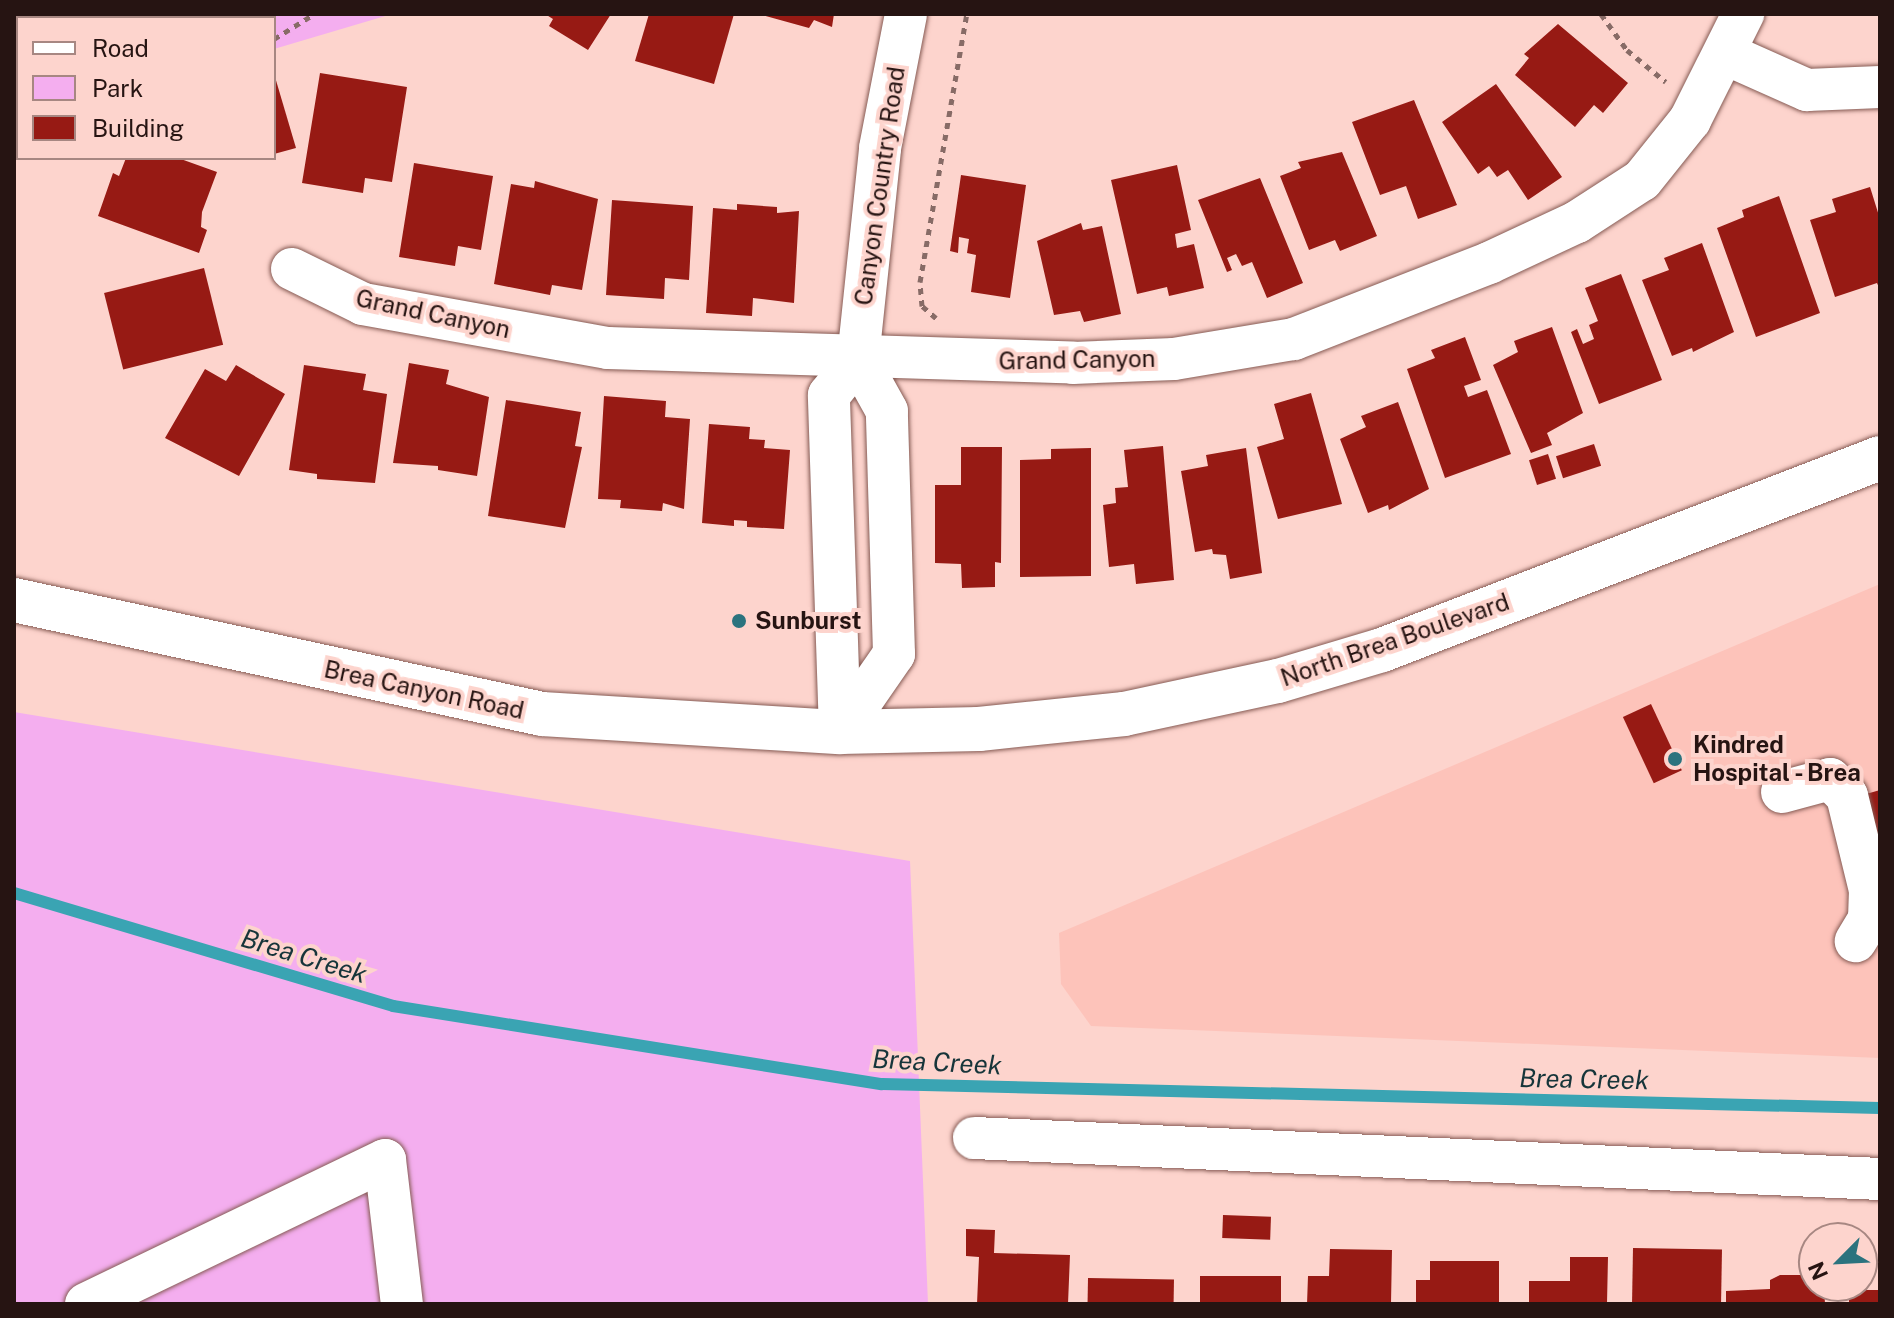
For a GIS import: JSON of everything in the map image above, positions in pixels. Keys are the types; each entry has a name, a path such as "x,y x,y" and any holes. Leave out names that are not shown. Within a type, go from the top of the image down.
{"main road":[{"name":"North Brea Boulevard","path":"840,732 979,729 1124,714 1278,681 1382,650 1880,458"},
{"name":"Brea Canyon Road","path":"14,600 542,714 840,732"}],"street":[{"name":"Canyon Country Road","path":"858,359 880,148 906,14"},
{"name":"Grand Canyon","path":"292,269 363,304 608,348 858,359 1073,363 1174,359 1294,339 1489,263 1577,222 1642,180 1690,120 1726,54 1743,14"},
{"path":"1726,54 1807,90 1880,87"},
{"path":"858,359 887,411 894,654 840,732 829,395 858,359"},
{"path":"1782,792 1830,779 1847,796 1870,890 1869,919 1856,941"},
{"path":"974,1138 1880,1179"},
{"path":"86,1304 385,1160 402,1304"}],"path":[{"path":"276,38 314,14"},
{"path":"941,322 922,306 920,282 967,14"},
{"path":"1601,14 1627,50 1674,89"}],"shaded area":[{"name":"Kindred Hospital - Brea","path":"1880,584 1880,1058 1091,1026 1061,984 1059,933"}],"green space":[{"path":"14,14 392,14 276,48 276,16 16,16 14,59"},
{"path":"14,712 910,861 928,1304 14,1304"}],"building":[{"path":"545,14 611,14 588,50 549,26 553,19"},
{"path":"649,14 734,14 714,84 635,61"},
{"path":"758,14 834,14 832,27 814,20 809,28"},
{"path":"1558,24 1628,83 1603,113 1594,105 1575,127 1515,75 1529,58 1524,54"},
{"path":"320,73 407,87 392,182 365,178 363,193 302,183"},
{"path":"276,80 296,148 276,153"},
{"path":"1496,84 1562,177 1528,200 1508,170 1497,177 1489,166 1478,174 1442,122"},
{"path":"1414,100 1457,205 1418,219 1406,186 1380,195 1352,122"},
{"path":"1342,152 1377,236 1340,251 1335,240 1309,250 1280,176 1301,168 1298,162"},
{"path":"125,160 184,160 217,172 202,212 201,227 207,230 199,253 98,216 113,173 119,176"},
{"path":"414,163 493,176 481,250 458,246 455,266 399,257"},
{"path":"1177,165 1191,230 1175,234 1177,248 1194,244 1204,288 1169,296 1167,287 1137,294 1111,180"},
{"path":"961,175 1026,185 1010,298 971,292 976,255 967,253 969,239 959,237 958,253 950,251"},
{"path":"1260,178 1303,283 1267,298 1252,262 1242,266 1236,254 1227,258 1232,270 1227,272 1198,200"},
{"path":"535,181 598,199 582,290 552,285 550,295 494,284 511,184 534,188"},
{"path":"1870,187 1880,219 1880,290 1877,283 1835,297 1810,220 1836,212 1832,199"},
{"path":"1779,196 1820,313 1756,337 1717,228 1744,217 1742,210"},
{"path":"612,200 693,206 689,280 665,278 664,299 606,295"},
{"path":"737,204 777,207 777,213 799,211 794,303 753,298 752,316 706,313 713,208 737,210"},
{"path":"1081,223 1083,230 1102,226 1121,314 1084,322 1080,311 1054,315 1037,241"},
{"path":"1702,243 1734,332 1693,352 1692,348 1672,356 1642,280 1669,270 1664,258"},
{"path":"204,268 223,345 123,370 104,293"},
{"path":"1621,274 1662,380 1599,404 1571,332 1577,329 1583,344 1594,339 1589,325 1598,321 1585,288"},
{"path":"1552,327 1583,413 1547,433 1552,445 1531,453 1493,365 1518,352 1514,341"},
{"path":"1465,337 1481,380 1464,386 1468,397 1487,390 1511,454 1445,478 1407,369 1435,358 1431,350"},
{"path":"409,363 449,370 446,384 489,397 477,476 438,470 438,466 393,463"},
{"path":"236,365 285,394 239,476 165,438 205,369 226,381"},
{"path":"304,365 366,374 363,390 387,394 375,483 317,479 317,474 289,470"},
{"path":"1311,393 1342,504 1278,519 1257,447 1284,439 1274,404"},
{"path":"604,396 666,401 665,417 690,419 684,509 663,503 662,511 620,508 621,500 598,499"},
{"path":"506,400 581,412 575,446 582,447 565,528 488,516"},
{"path":"1398,402 1429,489 1389,510 1388,505 1368,513 1340,439 1366,427 1361,416"},
{"path":"709,424 750,427 749,439 765,440 764,448 790,450 784,529 747,527 747,521 734,520 734,526 702,523"},
{"path":"1594,444 1601,466 1563,478 1556,456"},
{"path":"1163,446 1174,580 1136,584 1134,564 1109,567 1103,505 1116,503 1115,488 1128,487 1124,450"},
{"path":"961,447 1002,447 1001,563 995,562 995,587 962,588 961,564 935,563 935,485 961,485"},
{"path":"1091,448 1091,576 1020,577 1020,460 1051,459 1051,449"},
{"path":"1246,448 1262,573 1230,579 1226,555 1213,554 1212,549 1195,552 1181,471 1208,466 1206,455"},
{"path":"1548,454 1556,479 1537,485 1529,460"},
{"path":"1651,704 1682,770 1654,783 1623,717"},
{"path":"1880,790 1880,890 1856,797"},
{"path":"1223,1215 1271,1217 1270,1240 1222,1238"},
{"path":"966,1229 995,1230 994,1253 1070,1255 1068,1304 977,1304 979,1257 966,1256"},
{"path":"1633,1248 1722,1250 1721,1304 1632,1304"},
{"path":"1330,1249 1392,1250 1391,1304 1307,1304 1308,1276 1329,1276"},
{"path":"1570,1257 1608,1257 1607,1304 1529,1304 1529,1281 1570,1281"},
{"path":"1430,1261 1499,1261 1499,1304 1416,1304 1416,1280 1430,1280"},
{"path":"1780,1275 1798,1275 1798,1302 1825,1304 1726,1304 1726,1291 1770,1289 1770,1280"},
{"path":"1200,1276 1281,1276 1281,1304 1200,1304"},
{"path":"1088,1278 1174,1280 1174,1304 1088,1304"},
{"path":"1880,1290 1880,1304 1849,1304 1878,1302"}],"waterway":[{"name":"Brea Creek","path":"14,893 393,1006 882,1084 1880,1108"}],"place":[{"name":"Sunburst","path":"739,621"},
{"name":"Kindred Hospital - Brea","path":"1675,759"}]}
